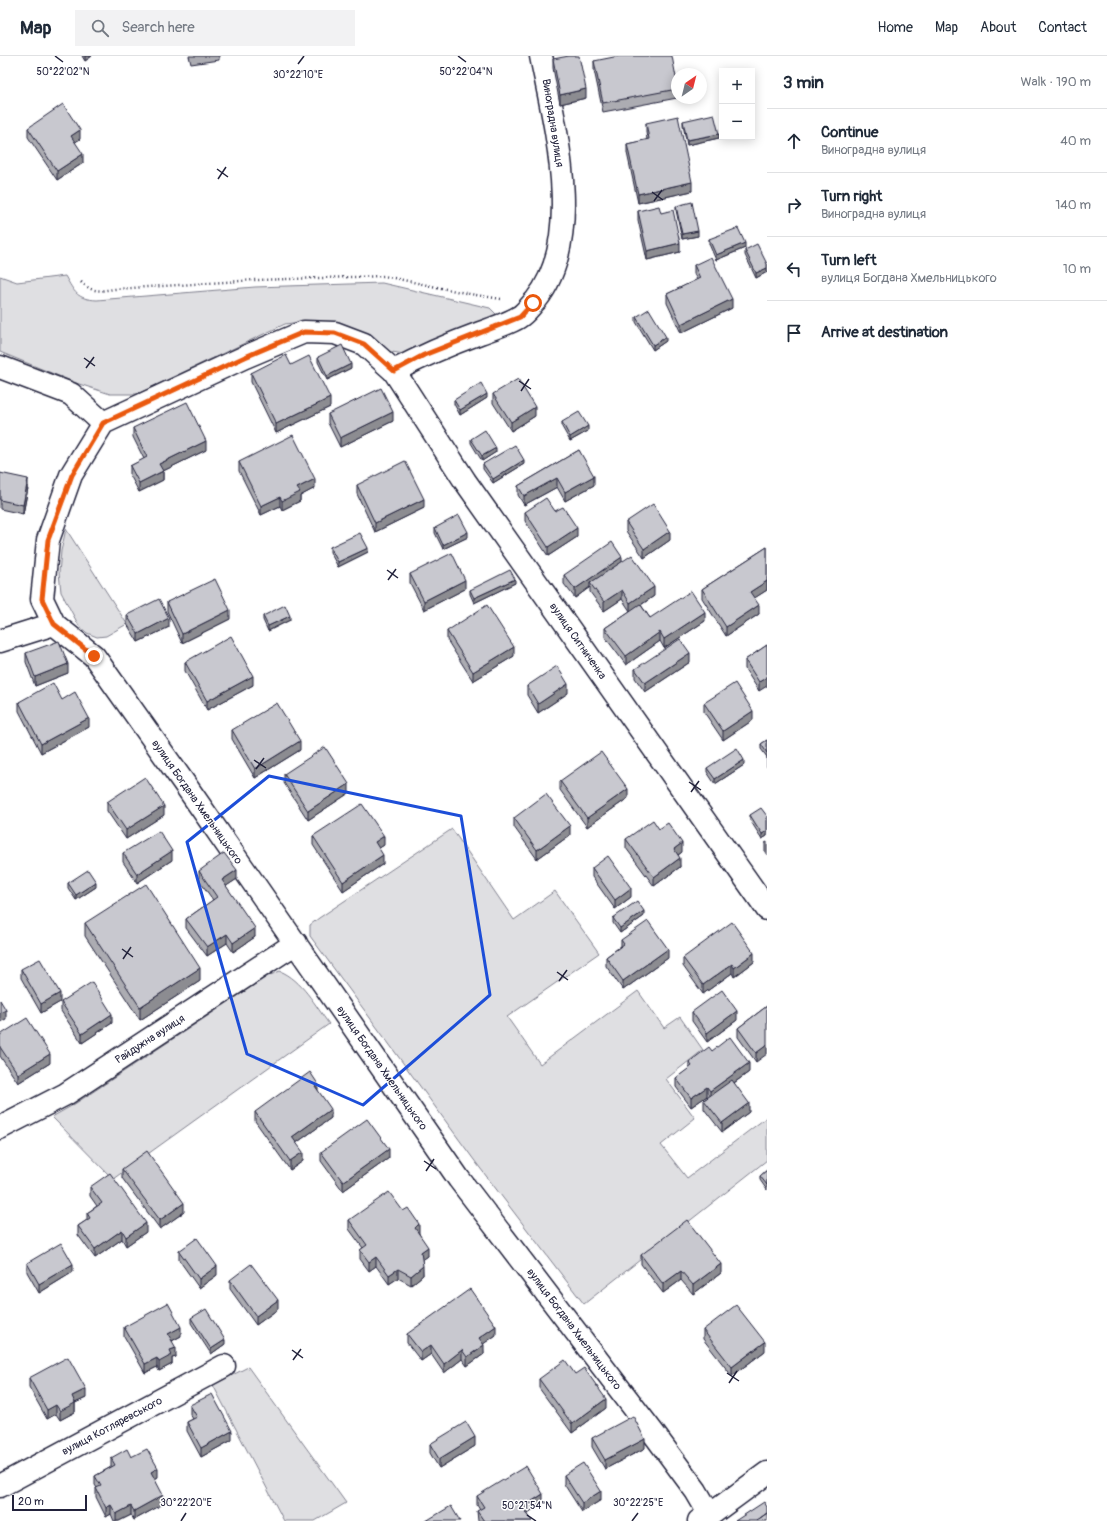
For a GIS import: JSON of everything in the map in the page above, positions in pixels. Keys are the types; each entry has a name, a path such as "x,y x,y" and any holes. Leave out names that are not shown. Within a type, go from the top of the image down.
{"street":[{"name":"Виноградна вулиця","path":"394,371 424,355 520,317 544,290 552,272 560,244 563,200 560,148 541,56"},
{"path":"0,641 54,624 42,599 48,540 72,475 103,423 245,357 304,332 335,333 364,344 394,371"},
{"path":"0,367 71,394 103,423"},
{"name":"вулиця Ситниченка","path":"394,371 465,481 767,909"},
{"name":"вулиця Богдана Хмельницького","path":"54,624 94,656 296,943 459,1180 696,1491 705,1518"},
{"name":"Райдужна вулиця","path":"0,1128 66,1094 296,943"},
{"name":"вулиця Котляревського","path":"0,1486 224,1366"},
{"path":"705,1518 767,1473"}],"path":[{"path":"81,282 88,288 98,292 115,289 256,280 384,276 470,294 533,303"}],"highlighted area":[{"path":"269,776 461,816 490,995 363,1105 247,1054 187,842"}],"shaded area":[{"path":"0,276 17,282 65,276 77,294 85,298 97,300 255,287 382,283 490,308 500,318 404,354 386,351 308,321 285,324 137,394 110,394 76,383 0,352"},
{"path":"66,529 127,624 106,636 97,637 87,633 79,626 61,592 59,573 61,551"},
{"path":"452,829 514,920 555,891 599,953 507,1017 540,1064 638,991 664,1028 680,1017 703,1050 666,1079 695,1118 661,1145 687,1178 767,1117 767,1160 584,1304 477,1164 310,936 310,925 319,918"},
{"path":"280,971 295,980 313,1001 329,1024 113,1179 52,1117 73,1105 268,976"},
{"path":"248,1367 346,1503 315,1521 284,1521 213,1385"}],"building":[{"path":"579,56 586,89 560,95 553,59"},
{"path":"619,56 672,56 674,68 671,68 671,90 603,103 594,61"},
{"path":"63,104 80,130 71,136 83,154 57,171 28,128"},
{"path":"714,114 719,134 687,140 683,121"},
{"path":"678,116 692,182 638,194 627,144 649,139 646,123"},
{"path":"692,202 698,231 682,234 676,206"},
{"path":"659,206 661,213 673,210 680,243 647,251 638,211"},
{"path":"738,228 745,243 716,255 709,239"},
{"path":"757,244 767,264 767,268 756,273 745,250"},
{"path":"711,257 732,299 681,324 667,294 700,278 694,265"},
{"path":"649,309 666,337 653,345 636,317"},
{"path":"342,345 351,364 327,376 318,357"},
{"path":"286,355 291,365 309,356 330,398 276,424 251,373"},
{"path":"518,379 535,407 511,422 493,394"},
{"path":"481,383 487,394 460,410 454,400"},
{"path":"381,388 393,412 340,438 328,414"},
{"path":"187,402 206,441 159,464 163,471 139,483 130,466 147,457 133,428"},
{"path":"579,412 588,426 570,437 562,422"},
{"path":"485,430 496,448 482,456 471,439"},
{"path":"293,435 315,479 297,488 300,492 282,501 280,497 261,506 239,462"},
{"path":"515,445 524,460 493,479 483,464"},
{"path":"579,450 594,476 565,492 557,478 524,496 518,486"},
{"path":"405,461 424,499 375,523 357,485"},
{"path":"0,473 28,479 23,505 0,500"},
{"path":"546,498 555,511 563,507 577,528 548,547 525,512"},
{"path":"653,504 670,531 644,549 626,522"},
{"path":"459,515 468,532 443,545 435,528"},
{"path":"360,533 368,548 338,562 330,547"},
{"path":"612,542 622,557 575,589 564,575"},
{"path":"767,547 767,581 750,592 759,605 726,627 702,589"},
{"path":"452,553 465,580 424,601 410,574"},
{"path":"632,555 654,587 630,603 622,590 604,602 590,583"},
{"path":"510,570 515,579 474,598 470,590"},
{"path":"215,579 230,610 182,634 167,602"},
{"path":"691,591 705,612 664,639 660,632 626,656 605,628 640,604 650,618"},
{"path":"159,599 169,618 138,634 127,615"},
{"path":"285,605 290,616 268,626 263,616"},
{"path":"487,605 514,647 473,672 447,631"},
{"path":"231,636 253,676 207,701 185,662"},
{"path":"680,639 690,653 645,683 635,669"},
{"path":"59,641 68,664 35,677 26,653"},
{"path":"767,645 767,677 759,682 745,660"},
{"path":"557,666 568,684 538,704 527,686"},
{"path":"53,683 62,700 75,692 89,718 41,744 19,702"},
{"path":"735,683 753,711 723,731 704,703"},
{"path":"277,703 300,741 255,769 232,730"},
{"path":"767,740 767,753 761,744"},
{"path":"325,747 349,784 308,811 284,774"},
{"path":"737,748 744,760 715,779 707,768"},
{"path":"601,752 628,789 587,818 560,781"},
{"path":"145,777 164,806 126,830 107,802"},
{"path":"546,794 570,826 537,850 514,818"},
{"path":"362,804 384,836 375,842 383,855 343,882 313,836"},
{"path":"761,808 767,816 767,831 762,834 750,815"},
{"path":"653,820 659,829 668,823 682,843 674,849 680,858 654,877 626,839"},
{"path":"159,831 172,851 137,874 123,853"},
{"path":"224,853 237,870 222,880 255,928 233,943 227,934 207,947 186,919 217,897 199,871"},
{"path":"608,856 631,888 615,900 592,868"},
{"path":"88,870 96,882 76,895 68,883"},
{"path":"146,884 200,968 140,1007 85,923"},
{"path":"637,901 644,911 620,928 613,918"},
{"path":"648,921 668,949 623,981 606,957 624,944 621,940"},
{"path":"732,922 754,953 734,968 732,964 703,985 683,958"},
{"path":"40,959 60,993 41,1004 21,969"},
{"path":"92,982 112,1014 82,1034 61,1002"},
{"path":"722,990 737,1011 707,1033 692,1012"},
{"path":"0,1000 6,1010 0,1013"},
{"path":"767,1006 767,1045 756,1053 738,1028"},
{"path":"27,1018 50,1054 18,1074 0,1047 0,1035"},
{"path":"730,1037 749,1063 710,1091 707,1087 691,1098 676,1078 692,1066 689,1062 709,1047 712,1051"},
{"path":"310,1072 318,1084 315,1086 331,1109 292,1137 303,1152 290,1161 255,1112"},
{"path":"732,1080 749,1103 722,1123 704,1100"},
{"path":"367,1119 389,1149 343,1182 321,1152"},
{"path":"147,1151 184,1203 160,1220 122,1169"},
{"path":"767,1170 767,1185 760,1176"},
{"path":"110,1173 146,1223 126,1237 122,1230 95,1249 78,1226 90,1218 87,1213 102,1203 90,1187"},
{"path":"389,1192 403,1211 408,1208 419,1224 415,1228 428,1247 421,1252 423,1266 411,1276 398,1269 389,1275 376,1257 369,1262 360,1250 367,1245 349,1220"},
{"path":"687,1220 721,1264 693,1285 681,1271 663,1284 641,1255"},
{"path":"197,1238 217,1266 199,1279 179,1251"},
{"path":"61,1243 73,1264 39,1284 27,1263"},
{"path":"251,1264 278,1300 256,1316 230,1280"},
{"path":"470,1289 496,1326 479,1338 484,1345 467,1357 462,1350 444,1364 431,1345 421,1352 407,1334"},
{"path":"168,1303 181,1327 168,1334 176,1348 170,1350 172,1355 159,1362 157,1358 145,1364 124,1327"},
{"path":"736,1305 765,1342 732,1367 703,1330"},
{"path":"206,1309 225,1340 211,1349 191,1318"},
{"path":"68,1357 86,1389 72,1396 75,1403 60,1411 56,1405 47,1410 29,1378"},
{"path":"565,1360 575,1374 584,1368 606,1399 572,1424 539,1379"},
{"path":"212,1394 232,1431 201,1448 187,1422 197,1417 190,1405"},
{"path":"633,1416 645,1439 605,1460 592,1438"},
{"path":"466,1422 475,1437 439,1459 430,1444"},
{"path":"127,1449 131,1457 147,1449 158,1468 151,1472 163,1495 134,1511 131,1506 116,1514 111,1505 106,1508 96,1488 101,1486 95,1476 115,1465 111,1458"},
{"path":"583,1463 601,1491 582,1503 564,1475"},
{"path":"526,1466 543,1494 523,1507 532,1521 484,1521 477,1511 484,1507 477,1496"},
{"path":"764,1502 767,1507 767,1513 756,1521 735,1521"},
{"path":"451,1506 460,1521 426,1521"},
{"path":"767,1513 767,1521 756,1521"}],"route":[{"path":"94,656 54,624 42,599 48,540 72,475 103,423 245,357 304,332 335,333 364,344 394,371 424,355 520,317 533,303"}]}
